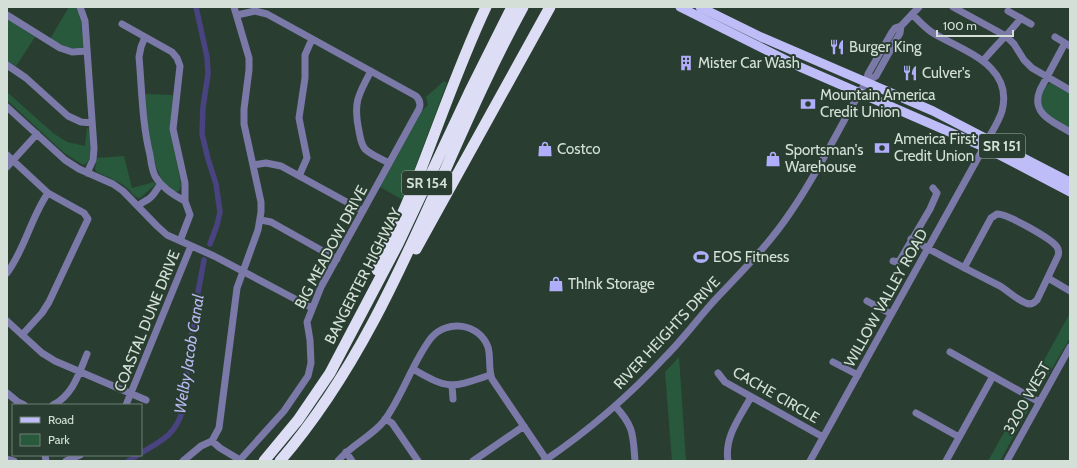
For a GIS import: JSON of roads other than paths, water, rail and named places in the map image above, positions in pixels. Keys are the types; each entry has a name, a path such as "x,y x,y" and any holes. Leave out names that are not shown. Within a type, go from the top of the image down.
{"highway":[{"path":"338,358 345,339 404,211 467,50 486,7"},
{"name":"BANGERTER HIGHWAY","path":"264,461 324,384 398,244 475,80 512,7"},
{"name":"BANGERTER HIGHWAY","path":"280,461 306,430 324,404 361,342 403,261 471,112 523,7"},
{"path":"361,342 418,247 550,7"}],"main road":[{"name":"SR 151","path":"680,7 790,63 860,93 986,143 1070,182"},
{"name":"SR 151","path":"700,7 742,28 925,107 1070,192"}],"street":[{"path":"80,7 85,21 88,51 94,152 93,160 87,173"},
{"path":"183,461 201,446 212,441 219,428 236,288 261,220 261,206 244,119 249,64 234,7"},
{"name":"RIVER HEIGHTS DRIVE","path":"545,460 616,406 667,356 710,306 752,262 774,235 804,193 892,32 895,28 901,26 919,7"},
{"path":"953,7 965,10 1006,36 1014,44 1028,64 1046,77 1070,90"},
{"path":"237,15 255,11 262,12 371,71 362,88 357,103 356,113 358,126 364,148 389,164"},
{"path":"1008,11 1031,24"},
{"name":"WILLOW VALLEY ROAD","path":"810,461 1002,112 1003,95 998,78 991,68 983,61 931,31 912,14"},
{"path":"7,15 60,48 72,52 88,51"},
{"path":"983,61 1021,18"},
{"path":"122,24 172,52 177,58 180,66 173,125 185,183 185,201 190,215 180,241"},
{"path":"145,37 139,54 144,131 159,187 185,201"},
{"path":"1055,37 1068,44 1046,77 1038,96 1038,103 1040,110 1046,118 1070,132"},
{"path":"299,176 307,158 300,118 305,78 305,55 312,39"},
{"path":"7,65 26,78 68,116 81,122 92,123"},
{"name":"BIG MEADOW DRIVE","path":"240,460 284,411 308,376 311,366 311,359 310,340 306,322 319,290 419,109 420,102 416,96 371,71"},
{"path":"7,107 65,160 87,173 118,187 141,204 162,230 180,241 211,254 312,308"},
{"path":"7,167 37,134"},
{"path":"7,155 48,192 87,216 87,221 50,302 22,335"},
{"path":"253,165 262,163 281,166 363,211"},
{"path":"141,204 154,189 159,187"},
{"path":"893,262 900,260 934,199 937,193 933,188"},
{"path":"7,272 14,263 41,202 48,192"},
{"path":"911,240 928,248 964,268 1001,287 1027,304 1037,300 1059,251 1056,246 1040,234 1004,214 997,214 991,218 964,268"},
{"path":"261,220 271,222 337,259"},
{"name":"COASTAL DUNE DRIVE","path":"126,404 191,246"},
{"path":"1048,278 1070,290"},
{"path":"867,301 891,314"},
{"path":"7,321 50,359 146,400"},
{"path":"338,461 346,452 371,434 385,419 427,343 436,333 446,327 459,326 473,330 484,339 489,352 490,375 545,460"},
{"name":"3200 WEST","path":"1007,461 1070,347"},
{"path":"950,352 1039,402"},
{"path":"55,404 68,394 72,388 87,354"},
{"path":"833,362 858,375"},
{"path":"413,369 438,383 452,386 464,384 490,375"},
{"name":"CACHE CIRCLE","path":"718,373 725,382 823,437"},
{"path":"946,461 993,376"},
{"path":"452,386 453,399"},
{"path":"7,393 22,404"},
{"path":"728,461 727,451 729,438 751,397"},
{"path":"616,406 625,416 631,427 634,440 635,461"},
{"path":"916,413 959,437"},
{"path":"385,419 392,423 418,461"},
{"path":"473,461 524,426"},
{"path":"212,441 220,448 240,460"},
{"path":"346,452 352,461"},
{"path":"66,461 78,456"},
{"path":"7,459 14,461"}],"waterway":[{"name":"Welby Jacob Canal","path":"196,7 207,57 208,74 203,107 202,134 216,184 220,212 210,244"},
{"name":"Welby Jacob Canal","path":"142,452 161,441 171,432 179,420 182,412 194,314 204,260"},
{"name":"Welby Jacob Canal","path":"128,461 136,456"}],"place":[{"name":"Burger King","path":"837,47"},
{"name":"Mister Car Wash","path":"686,63"},
{"name":"Culver's","path":"910,73"},
{"name":"Mountain America Credit Union","path":"808,104"},
{"name":"America First Credit Union","path":"882,148"},
{"name":"Costco","path":"545,149"},
{"name":"Sportsman's Warehouse","path":"773,159"},
{"name":"EOS Fitness","path":"701,257"},
{"name":"Th!nk Storage","path":"556,284"}]}
